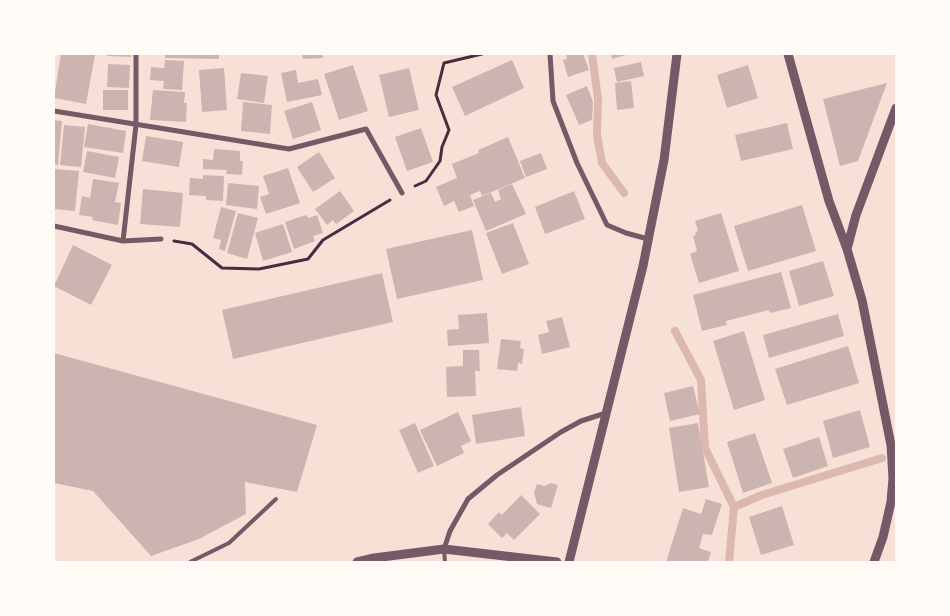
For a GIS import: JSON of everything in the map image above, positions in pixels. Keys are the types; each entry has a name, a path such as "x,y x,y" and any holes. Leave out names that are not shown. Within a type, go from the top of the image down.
{"street":[{"path":"123,241 136,125 136,54"},
{"path":"550,54 553,101 577,163 606,226 648,239"},
{"path":"569,562 607,413 648,239 664,160 677,54"},
{"path":"788,54 829,201 847,249 862,300 891,446 894,474 889,511 883,537 874,562"},
{"path":"847,249 856,215 896,108"},
{"path":"54,111 289,149 366,129 402,193"},
{"path":"54,226 123,241 161,239"},
{"path":"444,548 450,531 468,499 497,475 574,424 607,413"},
{"path":"357,562 444,548 557,562"}],"lane":[{"path":"190,562 229,543 276,499"},
{"path":"444,548 445,562"}],"path":[{"path":"161,239 192,244 222,268 259,269 308,259 323,240 402,193 426,181 440,161 442,147 449,130 436,95 444,63 482,54"}],"building":[{"path":"61,54 95,55 86,104 54,98"},
{"path":"107,54 131,54 131,57 107,56"},
{"path":"165,54 219,54 219,59 165,58"},
{"path":"302,54 322,54 323,58 303,59"},
{"path":"566,54 583,54 589,70 568,77 563,60 567,59"},
{"path":"611,54 630,54 612,59"},
{"path":"165,60 184,61 182,90 163,89 164,81 150,80 151,67 164,68"},
{"path":"512,60 524,88 465,116 452,87"},
{"path":"641,62 644,76 617,82 614,68"},
{"path":"108,64 130,65 129,88 107,87"},
{"path":"353,65 368,111 339,120 324,74"},
{"path":"748,65 758,98 727,108 717,75"},
{"path":"224,68 227,110 202,112 199,70"},
{"path":"409,68 419,110 389,117 379,75"},
{"path":"296,70 298,83 318,79 322,95 287,102 281,73"},
{"path":"241,73 268,76 264,103 237,99"},
{"path":"631,81 634,108 617,110 615,83"},
{"path":"887,83 858,161 840,166 823,99"},
{"path":"587,86 593,102 592,120 579,125 566,95"},
{"path":"103,90 128,90 128,110 103,110"},
{"path":"153,90 185,92 184,103 187,103 186,122 150,120"},
{"path":"243,102 272,105 270,134 241,131"},
{"path":"312,102 321,130 293,139 284,111"},
{"path":"54,120 62,121 58,165 54,164"},
{"path":"787,123 793,149 741,161 735,135"},
{"path":"88,124 126,131 123,153 84,147"},
{"path":"64,125 85,127 81,167 60,165"},
{"path":"421,128 433,162 407,171 395,137"},
{"path":"146,136 183,142 179,167 142,161"},
{"path":"508,137 525,178 482,196 480,191 470,195 474,206 459,212 454,201 444,206 436,187 457,178 452,164 479,153 478,150"},
{"path":"214,149 240,151 240,161 243,161 242,175 226,174 227,170 203,169 203,159 213,160"},
{"path":"87,151 119,157 115,178 83,172"},
{"path":"319,152 335,178 313,192 297,167"},
{"path":"541,153 547,169 526,177 520,161"},
{"path":"288,168 300,203 266,214 260,197 269,194 263,176"},
{"path":"54,169 79,171 75,211 54,209"},
{"path":"203,175 224,176 223,201 206,200 206,196 189,195 190,178 203,179"},
{"path":"93,179 119,183 115,202 121,203 118,225 92,220 93,217 79,215 82,196 90,198"},
{"path":"228,183 259,186 257,209 226,205"},
{"path":"512,184 526,214 486,231 473,200 491,193 495,202 501,199 498,190"},
{"path":"143,189 183,193 180,227 140,224"},
{"path":"340,191 354,211 336,224 333,220 327,225 315,209"},
{"path":"574,191 585,219 545,234 535,207"},
{"path":"802,205 816,251 748,271 734,226"},
{"path":"221,207 236,211 225,251 219,249 221,240 213,238"},
{"path":"238,213 258,218 247,259 227,253"},
{"path":"721,213 739,271 699,283 690,254 697,251 693,236 698,231 695,221"},
{"path":"306,215 308,218 317,215 323,233 313,236 315,241 294,249 285,222"},
{"path":"513,223 529,264 502,274 486,233"},
{"path":"283,224 292,252 263,261 255,233"},
{"path":"472,230 483,280 397,299 386,249"},
{"path":"73,245 112,265 91,305 54,286"},
{"path":"823,261 834,296 799,306 789,271"},
{"path":"781,272 791,308 770,313 769,310 726,321 727,325 702,331 693,295"},
{"path":"382,273 393,322 233,359 222,310"},
{"path":"487,313 489,343 448,346 447,330 459,329 458,315"},
{"path":"838,314 844,336 769,358 763,335"},
{"path":"562,317 570,347 542,354 538,335 549,332 546,321"},
{"path":"744,331 765,400 734,410 713,341"},
{"path":"501,339 521,341 520,348 524,349 522,364 518,363 517,371 497,369"},
{"path":"848,346 859,383 787,405 775,369"},
{"path":"463,350 479,350 480,371 475,371 476,396 447,397 446,367 463,366"},
{"path":"54,353 317,425 297,492 245,482 246,514 199,539 151,556 93,491 54,483"},
{"path":"693,386 700,414 670,421 664,393"},
{"path":"521,407 525,436 476,444 472,415"},
{"path":"860,410 870,447 833,458 823,421"},
{"path":"458,412 471,441 461,446 464,453 437,466 420,430"},
{"path":"415,423 434,466 418,473 399,430"},
{"path":"698,423 709,487 679,492 669,428"},
{"path":"755,433 772,483 743,493 727,442"},
{"path":"819,437 828,466 793,478 783,449"},
{"path":"551,483 558,485 551,508 537,504 534,493 537,484 544,486"},
{"path":"521,495 540,514 514,540 507,533 502,538 488,524 499,512 502,515"},
{"path":"706,499 722,504 712,535 703,534 699,548 711,552 708,562 666,562 683,508 701,514"},
{"path":"782,506 794,545 761,555 749,517"}],"waterway":[{"path":"592,54 598,99 597,135 602,163 624,193"},
{"path":"675,331 701,380 705,448 734,507 729,562"},
{"path":"734,507 762,495 882,458"}]}
